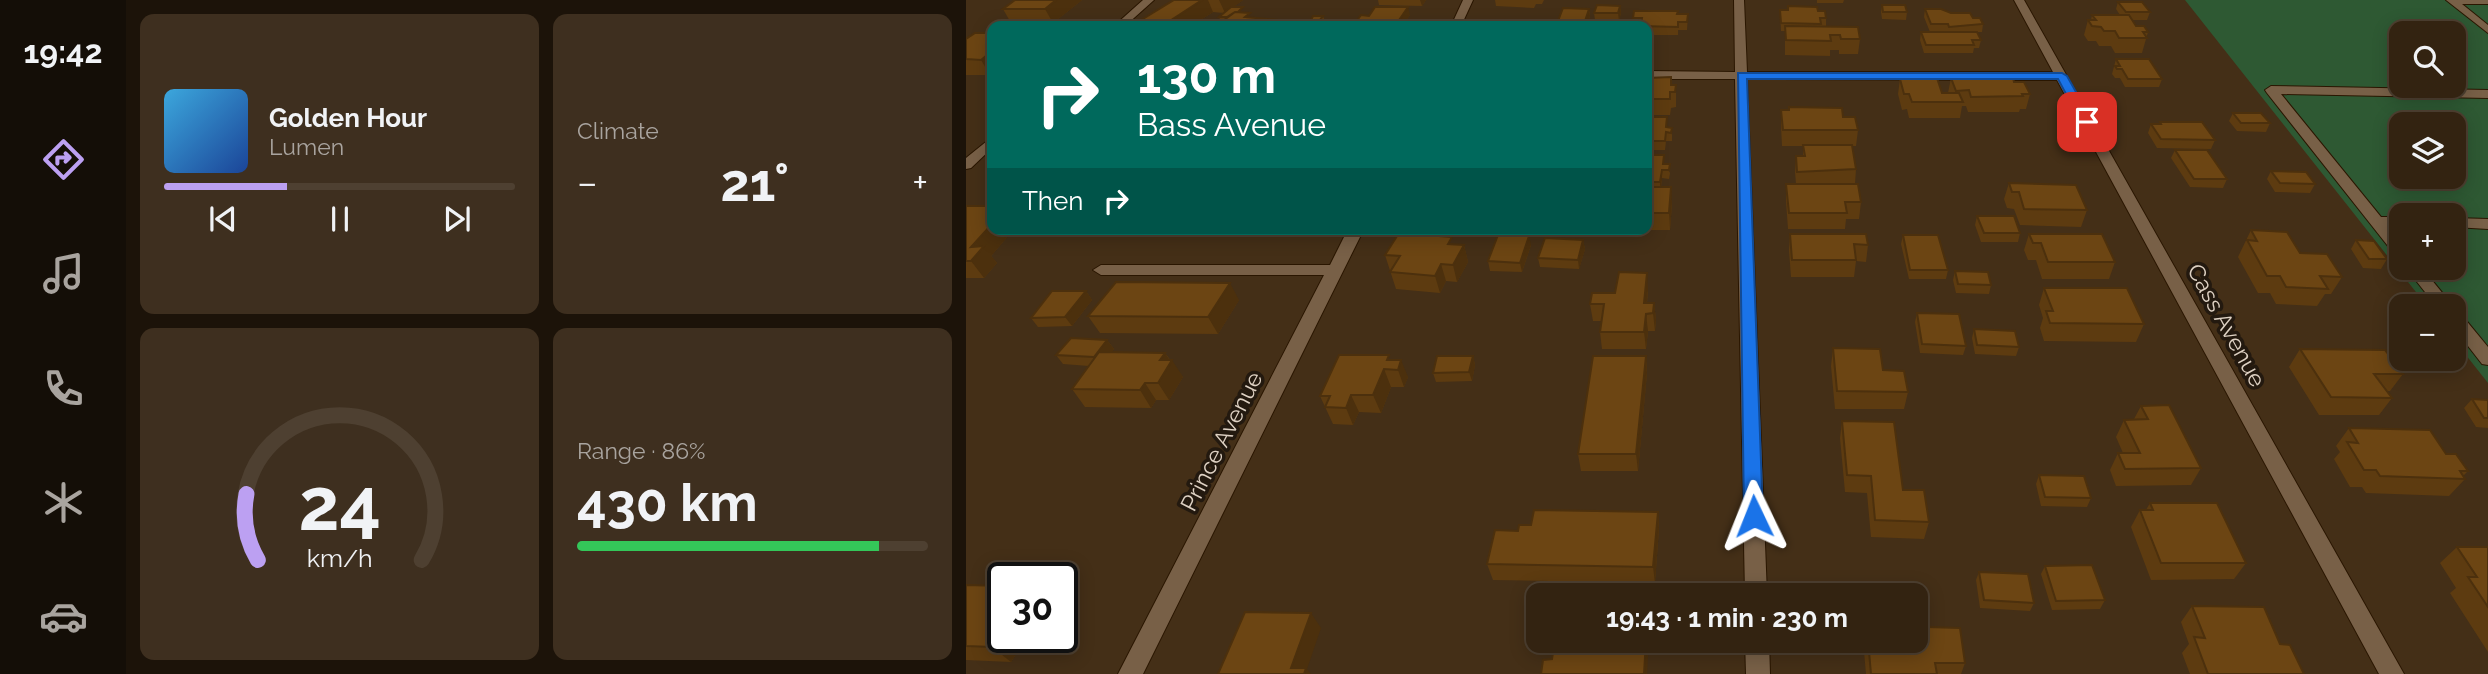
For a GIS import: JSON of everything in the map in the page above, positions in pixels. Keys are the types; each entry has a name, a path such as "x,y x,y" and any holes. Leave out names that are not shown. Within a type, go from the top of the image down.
{"street":[{"path":"1125,21 1149,0"},
{"path":"1458,21 1468,0"},
{"path":"1739,0 1756,583"},
{"name":"Cass Avenue","path":"2019,0 2392,674"},
{"path":"2488,1 2451,1 2488,30"},
{"path":"1652,75 2062,76"},
{"path":"2389,238 2271,90 2488,94"},
{"path":"966,165 987,146"},
{"path":"2376,222 2389,222"},
{"path":"2466,223 2488,224"},
{"name":"Prince Avenue","path":"1130,674 1353,235"},
{"path":"1101,270 1336,270"},
{"path":"2424,280 2435,294"},
{"path":"2466,332 2488,359"},
{"path":"1757,653 1758,674"}],"green space":[{"path":"2185,0 2488,0 2488,383 2466,355 2466,294 2418,294 2406,280 2466,280 2466,203 2389,203 2389,258"}],"building":[{"path":"1015,0 1056,0 1045,9 1003,9"},
{"path":"1174,0 1202,0 1170,21 1140,21"},
{"path":"2118,2 2142,2 2150,12 2126,12"},
{"path":"1597,5 1620,6 1618,13 1594,13"},
{"path":"1882,5 1905,5 1907,12 1883,12"},
{"path":"1788,6 1817,7 1818,11 1825,11 1826,18 1820,18 1821,24 1781,23 1780,10 1788,10"},
{"path":"1231,7 1243,7 1227,17 1219,17"},
{"path":"1375,7 1408,7 1398,21 1357,21 1361,15 1369,16"},
{"path":"1563,8 1589,9 1585,21 1558,21"},
{"path":"1925,9 1970,13 1973,18 1980,18 1983,24 1949,27 1948,24 1931,24"},
{"path":"1634,11 1678,11 1677,14 1688,14 1687,22 1678,22 1678,27 1652,26 1652,21 1633,18"},
{"path":"1235,12 1250,13 1245,17 1279,20 1278,21 1223,21"},
{"path":"2092,15 2129,15 2136,26 2144,26 2148,32 2143,32 2147,38 2119,38 2115,31 2104,31 2101,27 2092,26 2088,20 2096,20"},
{"path":"1313,16 1323,16 1319,21 1310,21"},
{"path":"1785,26 1858,27 1860,39 1841,39 1840,35 1830,35 1831,41 1786,40"},
{"path":"1921,32 1977,32 1981,40 1972,40 1974,45 1926,45"},
{"path":"975,33 987,33 987,55 981,60 966,59 966,39"},
{"path":"2116,59 2149,59 2162,79 2128,79 2122,69 2115,66 2120,66"},
{"path":"1671,77 1671,85 1676,85 1675,92 1670,92 1670,99 1652,99 1652,78"},
{"path":"1937,78 1942,93 1959,93 1963,102 1912,102 1909,94 1904,94 1900,79"},
{"path":"1951,78 2013,78 2014,82 2024,82 2030,94 1971,97 1969,90 1956,91"},
{"path":"1789,107 1842,108 1843,117 1855,117 1858,130 1783,130 1781,110 1789,110"},
{"path":"2233,113 2261,113 2270,123 2241,123"},
{"path":"1652,117 1667,117 1666,127 1672,128 1671,133 1666,132 1665,141 1652,141"},
{"path":"2160,122 2202,122 2215,140 2161,139 2151,124 2161,124"},
{"path":"1803,145 1852,145 1856,169 1797,172 1796,156 1805,156"},
{"path":"2175,150 2207,150 2227,179 2194,179"},
{"path":"1652,155 1664,155 1663,164 1670,164 1669,170 1662,170 1660,182 1652,182"},
{"path":"2271,171 2306,172 2315,184 2280,183"},
{"path":"2009,183 2076,185 2087,210 2024,209 2019,192 2012,192"},
{"path":"1786,184 1858,184 1861,202 1845,202 1847,213 1789,213"},
{"path":"1652,187 1671,187 1669,213 1652,213"},
{"path":"966,206 987,206 987,229 971,247 984,246 971,261 966,261"},
{"path":"1977,216 2014,216 2020,233 1984,233"},
{"path":"2251,230 2287,232 2300,253 2327,254 2342,277 2320,276 2328,289 2286,287 2280,276 2267,276 2247,240 2257,241"},
{"path":"1790,234 1866,234 1868,245 1854,244 1856,260 1792,260"},
{"path":"2029,234 2102,234 2115,262 2048,262 2041,243 2033,243"},
{"path":"1398,235 1452,237 1448,244 1464,245 1453,265 1441,264 1435,276 1390,272 1400,256 1385,255"},
{"path":"1498,235 1529,236 1520,263 1488,261"},
{"path":"1903,235 1938,235 1948,270 1910,270"},
{"path":"1545,238 1583,240 1578,260 1538,258"},
{"path":"2356,240 2374,241 2387,259 2369,259"},
{"path":"1955,271 1988,272 1991,285 1958,284"},
{"path":"1619,272 1647,273 1644,303 1654,303 1653,313 1646,314 1644,332 1600,332 1604,304 1590,304 1592,293 1615,293"},
{"path":"1116,282 1230,283 1208,317 1088,316"},
{"path":"2044,288 2127,288 2144,324 2050,323 2046,311 2053,311"},
{"path":"1052,291 1086,291 1065,317 1031,318"},
{"path":"1917,313 1959,314 1966,346 1922,344"},
{"path":"1974,329 2015,331 2019,347 1977,345"},
{"path":"1071,338 1107,340 1094,357 1056,355"},
{"path":"1833,348 1880,349 1883,370 1904,371 1908,392 1837,391"},
{"path":"2300,349 2385,350 2389,355 2389,371 2401,371 2403,374 2374,374 2392,398 2331,397"},
{"path":"1099,352 1165,353 1160,360 1172,360 1158,383 1145,383 1140,390 1072,389"},
{"path":"1339,355 1389,355 1387,360 1401,360 1398,370 1384,369 1373,395 1351,395 1346,408 1325,407 1330,396 1320,396"},
{"path":"1437,356 1473,356 1469,372 1433,373"},
{"path":"1593,356 1646,356 1636,454 1578,454"},
{"path":"2472,399 2488,400 2488,418 2484,418"},
{"path":"2169,405 2201,468 2125,469 2118,453 2140,453 2124,420 2148,419 2141,406"},
{"path":"1842,421 1894,422 1903,490 1924,490 1929,522 1875,520 1871,476 1847,475"},
{"path":"2349,428 2430,430 2446,454 2456,454 2468,471 2460,471 2465,479 2380,476 2376,470 2364,470 2347,442 2358,443"},
{"path":"2039,475 2084,476 2091,498 2045,497"},
{"path":"2150,503 2217,503 2246,563 2161,563 2140,510 2153,510"},
{"path":"1534,510 1658,512 1653,567 1487,564 1495,530 1518,531 1519,525 1531,525"},
{"path":"2457,547 2488,547 2488,607 2468,577 2477,577"},
{"path":"2092,565 2105,600 2056,601 2045,566"},
{"path":"1979,572 2028,574 2034,603 1984,600"},
{"path":"966,585 987,586 987,647 966,646"},
{"path":"2192,606 2264,607 2280,644 2290,645 2304,674 2208,674 2194,637 2205,638"},
{"path":"1245,612 1311,613 1291,668 1306,668 1304,674 1218,674"},
{"path":"1928,627 1960,628 1965,663 1935,663 1937,674 1871,674 1869,653 1928,653"},
{"path":"1553,653 1645,653 1644,674 1541,674 1543,660 1552,659"}],"route":[{"path":"1754,516 1742,75 2062,76 2087,122"}]}
